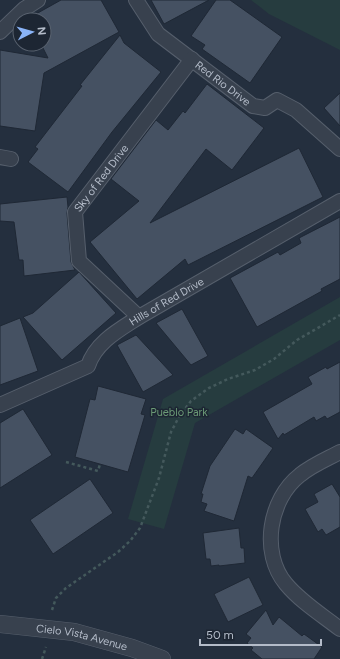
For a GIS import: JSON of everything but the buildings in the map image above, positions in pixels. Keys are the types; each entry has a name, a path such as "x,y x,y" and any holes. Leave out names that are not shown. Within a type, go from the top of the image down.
{"street":[{"path":"0,32 24,9 38,0"},
{"name":"Red Rio Drive","path":"136,0 158,34 253,106 266,108 277,100 296,110 340,149"},
{"name":"Sky of Red Drive","path":"139,317 79,261 75,212 192,59"},
{"name":"Hills of Red Drive","path":"0,404 88,366 91,358 108,337 139,317 340,201"},
{"path":"340,452 300,474 286,488 273,515 270,540 275,566 285,583 298,597 340,628"},
{"name":"Cielo Vista Avenue","path":"0,624 74,632 132,648 162,659"}],"path":[{"path":"52,610 56,598 66,588 118,552 130,541 140,528 159,478 171,432 180,415 191,401 209,388 228,379 255,370 274,359 298,340 340,314"},
{"path":"66,462 98,471 100,464"},
{"path":"42,659 46,648"}],"green space":[{"path":"251,0 340,0 340,50 269,14"},
{"name":"Pueblo Park","path":"340,297 340,340 195,423 164,529 128,519 163,399"}]}
